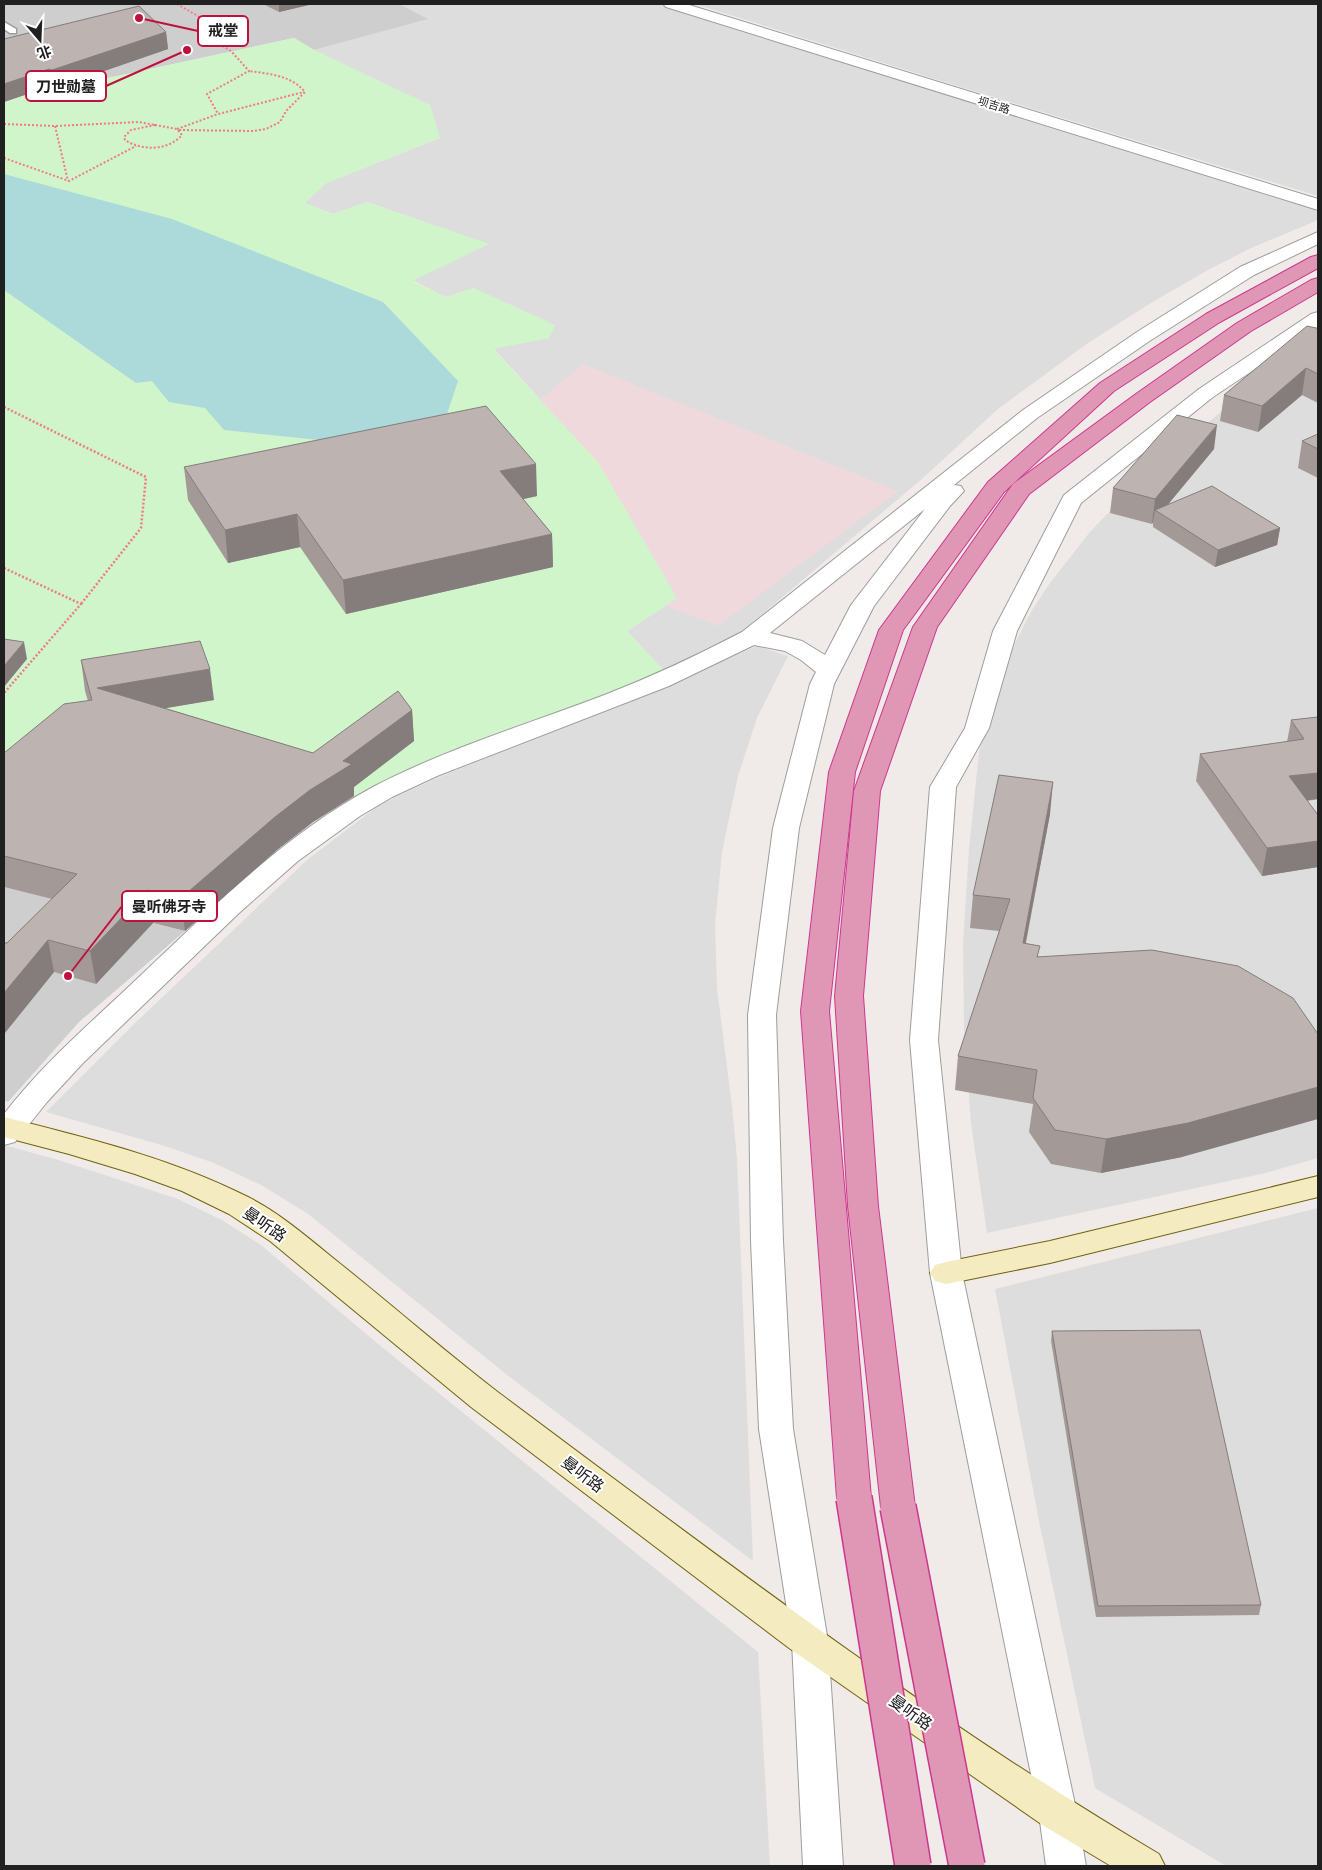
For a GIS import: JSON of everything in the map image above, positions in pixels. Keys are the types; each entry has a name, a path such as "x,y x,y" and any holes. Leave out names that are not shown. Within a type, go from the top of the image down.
{"highway":[{"path":"913,1866 854,1498 815,1011 842,772 891,630 996,487 1107,387 1213,318 1318,261"},
{"path":"967,1866 898,1507 863,1206 849,996 868,791 925,627 1020,489 1143,398 1244,327 1318,284"}],"street":[{"name":"坝吉路","path":"671,4 1318,205"},
{"path":"5,1130 87,1042 200,935 295,850 344,815 384,792 426,772 664,679 714,657 750,637 1030,414 1144,336 1247,271 1318,237"},
{"path":"1066,1866 1058,1814 946,1273 924,1040 934,881 943,787 977,728 1005,631 1072,500 1206,393 1318,318"},
{"path":"1030,414 1065,425"},
{"path":"823,1866 810,1642 776,1429 767,1240 762,1015 786,828 822,684 863,605 942,501 1030,414"},
{"path":"750,637 784,641 807,652 829,670"},
{"name":"曼听路","path":"5,1130 76,1145 146,1167 193,1184 240,1206 281,1233 483,1398 810,1642 1058,1814 1145,1866"},
{"path":"946,1273 1050,1252 1318,1186"}],"lane":[{"path":"4,25 13,31"}],"path":[{"path":"177,4 222,30 202,34 231,51 249,71"},
{"path":"218,114 207,94 249,71 280,76 300,84 305,92"},
{"path":"178,130 218,114 305,92"},
{"path":"4,124 55,126 139,122 178,130 266,130 280,122 286,112 305,92"},
{"path":"155,125 138,128 126,134 125,140 136,146 151,147 169,144 182,135 178,130"},
{"path":"55,126 68,181"},
{"path":"4,158 68,181 136,146"},
{"path":"4,407 146,477 141,528 81,604 4,693"},
{"path":"4,568 81,604"}],"shaded area":[{"path":"4,4 399,4 428,19 314,50 294,38 89,82 34,53 4,61"},
{"path":"399,4 657,4 1318,210 1318,220 1249,249 1208,270 1088,343 998,409 923,478 726,645 666,673 627,631 677,598 538,397 493,348 549,338 474,288 446,297 412,280 488,244 367,202 333,214 305,203 326,183 440,138 351,68 314,50 427,19"},
{"path":"695,4 1318,4 1318,196 964,88"},
{"path":"1318,341 1318,1158 1266,1173 987,1233 971,1124 964,1027 963,942 969,849 979,752 990,707 1008,657 1032,610 1050,583 1089,533 1111,510 1165,458 1223,410"},
{"path":"583,364 898,491 718,626 651,600 541,399"},
{"path":"757,646 788,656 757,718 738,776 722,852 715,925 717,988 737,1158 753,1561 511,1378 308,1214 263,1186 214,1163 165,1146 46,1112 132,1026 307,860 382,803 435,779"},
{"path":"4,887 185,931 79,1022 8,1102 4,1100"},
{"path":"4,1145 62,1161 178,1199 222,1220 261,1245 377,1343 758,1652 770,1866 4,1866"},
{"path":"1318,1208 1318,1866 1226,1866 1095,1788 1039,1521 995,1289"}],"green space":[{"path":"294,38 314,50 430,105 440,138 326,183 305,203 333,214 367,202 489,244 412,281 446,297 474,288 555,325 549,338 493,349 598,462 677,598 627,631 666,673 357,797 128,727 4,789 4,61 34,53 90,82"}],"water":[{"path":"4,174 172,219 383,302 458,381 446,417 319,440 224,430 205,408 169,402 152,381 136,383 4,290"}],"building":[{"path":"139,6 166,32 4,84 4,39"},
{"path":"1307,326 1318,328 1318,374 1306,368 1262,406 1224,395"},
{"path":"486,406 536,464 500,471 552,534 343,580 297,514 225,530 184,467"},
{"path":"1177,415 1217,425 1155,499 1113,488"},
{"path":"1318,434 1318,449 1302,441"},
{"path":"1212,486 1280,528 1218,550 1155,510"},
{"path":"4,639 24,642 4,666"},
{"path":"200,641 210,669 97,688 313,753 398,691 412,710 343,761 352,764 310,790 275,817 181,898 148,890 90,951 48,940 4,993 4,943 7,943 77,874 4,856 4,753 64,704 92,700 81,660"},
{"path":"1318,717 1318,773 1289,776 1318,815 1318,841 1267,848 1200,754 1304,739 1291,720"},
{"path":"999,775 1053,782 1023,943 1040,946 1037,957 1152,950 1238,966 1293,998 1318,1034 1318,1087 1188,1123 1106,1139 1055,1130 1033,1098 1037,1070 958,1056 1010,899 973,895"},
{"path":"1200,1330 1261,1605 1098,1606 1052,1331"}],"place":[{"name":"戒堂","path":"139,18"},
{"name":"刀世勋墓","path":"187,50"},
{"name":"曼听佛牙寺","path":"68,976"}]}
